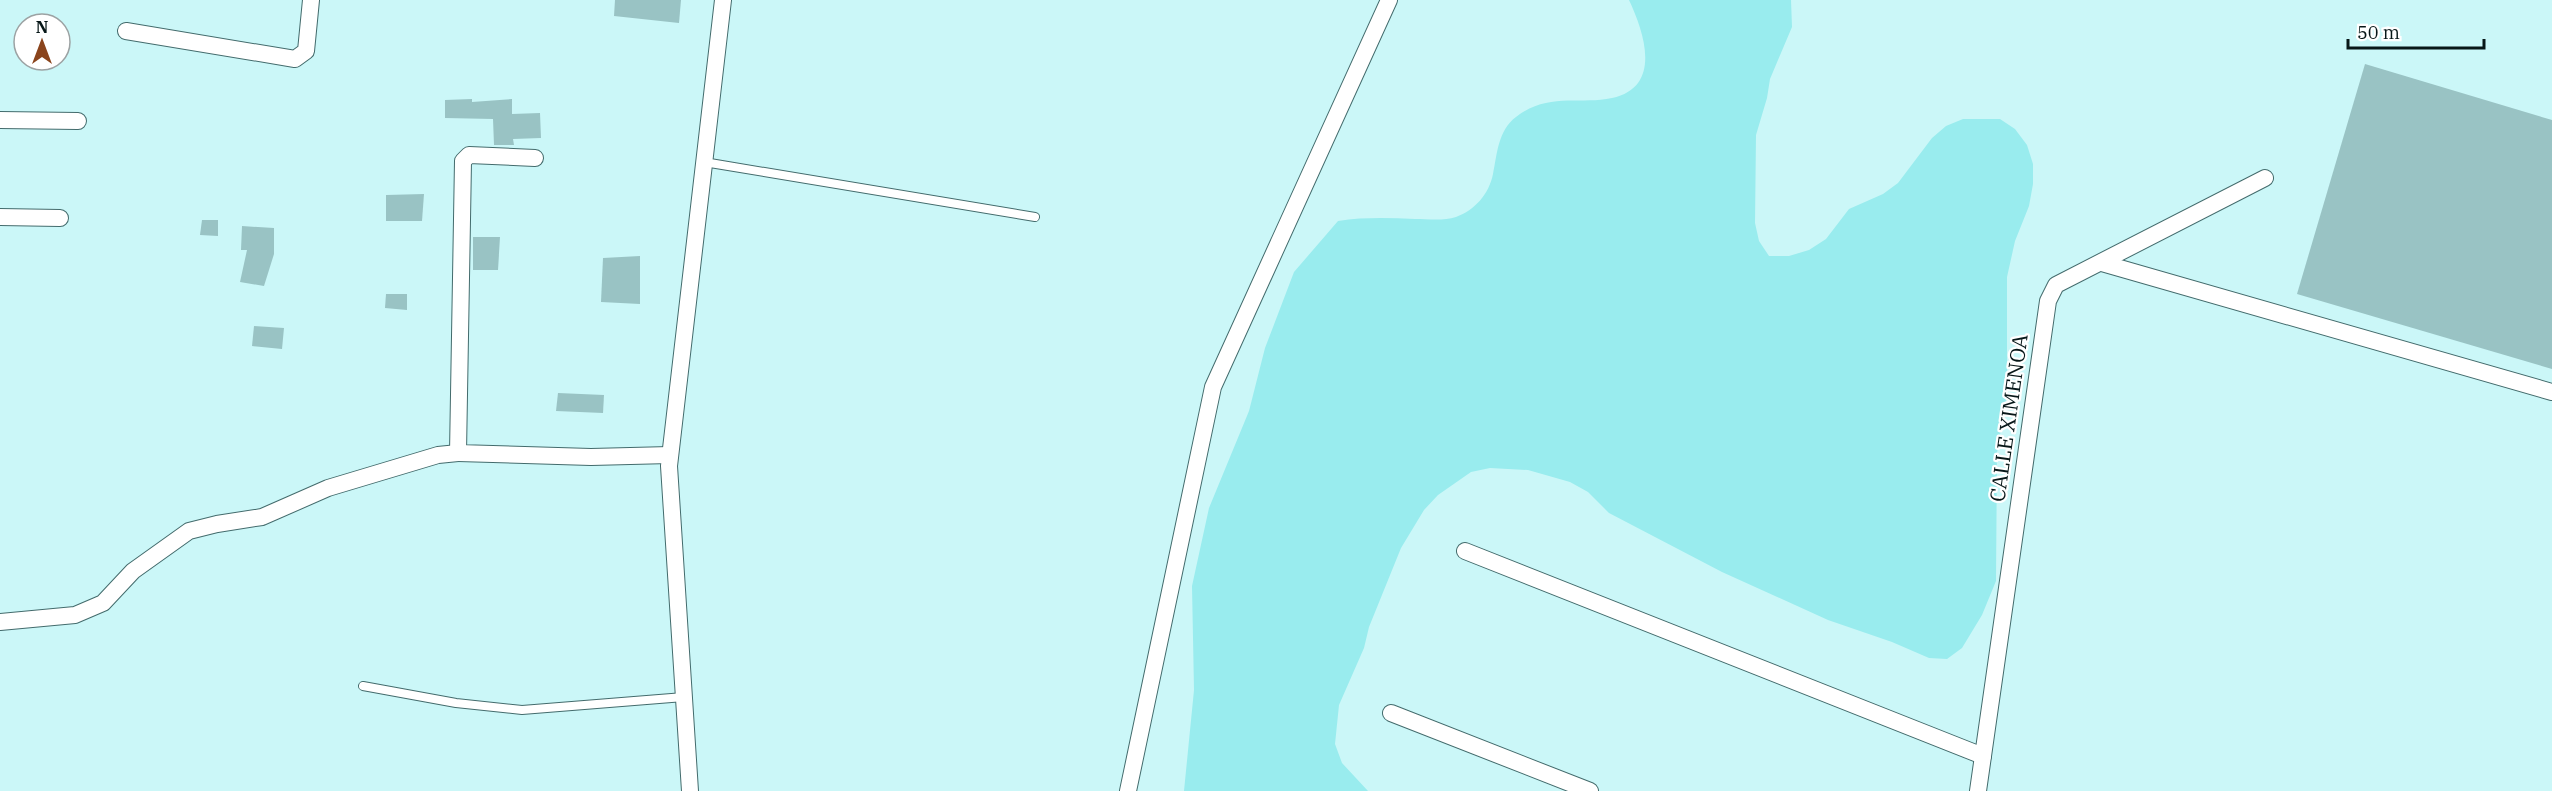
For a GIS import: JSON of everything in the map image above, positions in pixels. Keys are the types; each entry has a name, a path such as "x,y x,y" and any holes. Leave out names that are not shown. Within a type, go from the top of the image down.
{"street":[{"path":"126,31 295,59 306,51 311,0"},
{"path":"690,791 670,455 723,0"},
{"path":"1128,791 1213,387 1389,0"},
{"path":"0,120 78,121"},
{"path":"458,453 463,161 469,155 535,158"},
{"name":"CALLE XIMENOA","path":"1978,791 2048,301 2056,285 2265,178"},
{"path":"0,217 60,218"},
{"path":"2102,262 2552,392"},
{"path":"0,622 75,615 103,603 133,571 189,531 262,517 328,488 428,457 458,453 591,458 670,455"},
{"path":"1465,551 1983,756"},
{"path":"1391,713 1590,791"}],"lane":[{"path":"704,162 1035,217"},
{"path":"363,686 456,702 522,710 684,697"}],"shaded area":[{"path":"1629,0 1791,0 1792,27 1770,79 1756,135 1755,223 1759,241 1769,256 1789,256 1809,250 1826,239 1849,209 1883,194 1898,183 1932,138 1946,126 1963,119 2000,119 2015,129 2027,145 2033,164 2033,184 2029,206 2015,241 2007,277 2007,394 1997,453 1996,581 1982,615 1962,648 1947,659 1929,658 1892,642 1828,620 1722,572 1609,513 1588,492 1570,482 1528,470 1490,468 1471,472 1438,495 1424,510 1401,548 1369,627 1364,648 1339,705 1335,744 1342,763 1368,791 1184,791 1194,690 1192,586 1209,508 1249,411 1265,348 1294,272 1338,221 1376,218 1446,219 1463,214 1475,206 1485,195 1491,181 1499,143 1505,129 1510,122 1528,109 1552,102 1612,98 1628,92 1638,83 1644,71 1645,57 1640,27"}],"building":[{"path":"615,0 681,0 679,23 614,16"},
{"path":"2365,64 2552,120 2552,369 2297,294"},
{"path":"472,99 472,102 512,99 512,114 540,113 541,138 513,139 514,145 494,145 493,119 445,118 445,100"},
{"path":"424,194 422,221 386,221 386,195"},
{"path":"202,220 218,220 218,236 200,235"},
{"path":"242,226 274,228 274,254 264,286 240,282 247,250 241,250"},
{"path":"473,237 500,237 498,270 473,270"},
{"path":"640,256 640,304 601,302 603,258"},
{"path":"386,294 407,294 407,310 385,308"},
{"path":"254,326 284,328 282,349 252,346"},
{"path":"558,393 604,395 603,413 556,411"}]}
